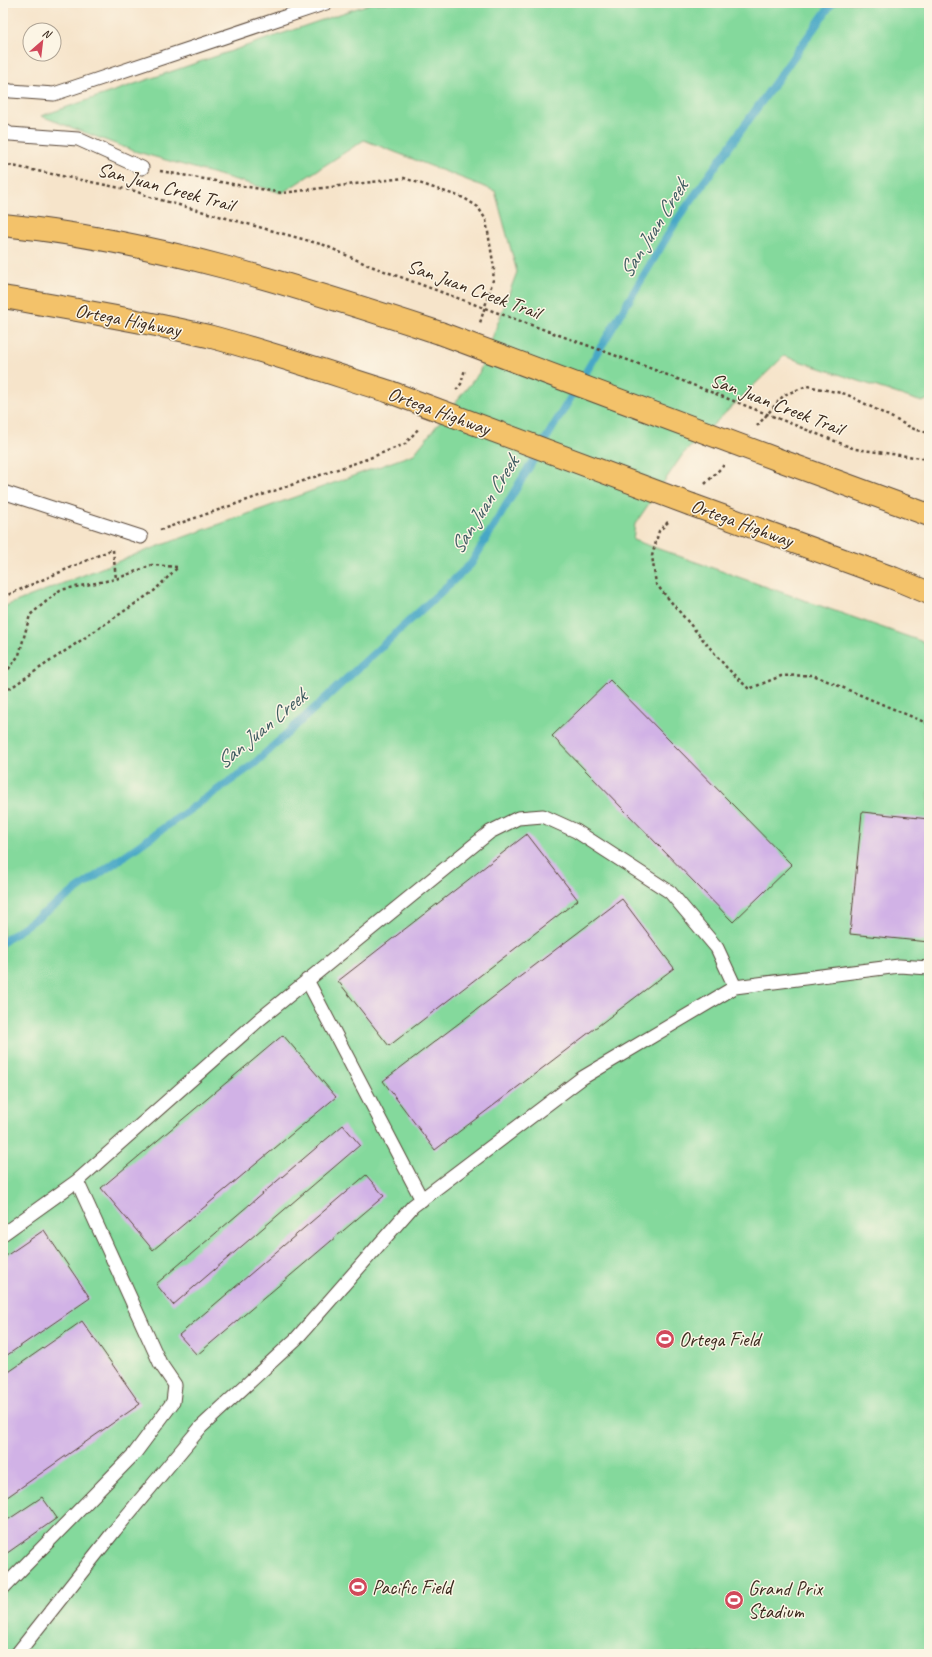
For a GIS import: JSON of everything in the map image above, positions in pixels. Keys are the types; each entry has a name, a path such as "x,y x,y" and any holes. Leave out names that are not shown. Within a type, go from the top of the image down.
{"main road":[{"path":"3,225 41,229 107,240 218,265 328,296 440,334 929,515"},
{"name":"Ortega Highway","path":"3,297 106,314 208,337 299,363 390,392 692,506 893,578 929,593"}],"lane":[{"path":"3,89 11,91 54,94 318,7 326,3"},
{"path":"3,130 10,134 78,139 142,168"},
{"path":"3,492 141,537"},
{"path":"3,1234 77,1181 260,1019 490,832 518,818 543,816 576,831 670,892 717,948 735,986"},
{"path":"16,1654 115,1530 202,1427 296,1339 413,1206 582,1078 735,986 899,966 929,968"},
{"path":"307,980 422,1200"},
{"path":"3,1588 135,1453 173,1402 175,1385 160,1363 77,1181"}],"path":[{"name":"San Juan Creek Trail","path":"3,164 136,191 150,197 324,245 368,265 647,367 855,449 929,459"},
{"name":"San Juan Creek Trail","path":"142,168 282,193 404,178"},
{"path":"3,597 141,537"},
{"path":"113,549 116,579"},
{"path":"3,671 8,670 19,655 30,616 60,590 116,579 152,565 178,567 154,591 3,693"}],"green space":[{"path":"372,3 929,3 929,399 922,402 784,356 683,454 635,524 633,540 929,644 929,1654 3,1654 3,607 137,554 414,454 479,373 517,272 495,191 364,140 282,193 134,151 41,116"}],"building":[{"path":"610,680 792,865 733,922 552,736"},
{"path":"862,812 929,819 929,942 850,934"},
{"path":"527,834 578,900 389,1046 338,981"},
{"path":"622,899 674,968 435,1150 383,1081"},
{"path":"283,1035 336,1097 153,1250 101,1188"},
{"path":"343,1125 360,1145 173,1305 156,1284"},
{"path":"366,1175 384,1196 197,1355 179,1335"},
{"path":"44,1230 90,1298 3,1358 3,1258"},
{"path":"82,1321 140,1404 3,1500 3,1376"},
{"path":"42,1497 57,1518 3,1556 3,1523"}],"waterway":[{"name":"San Juan Creek","path":"3,942 254,764 471,564 677,220 832,3"}],"place":[{"name":"Ortega Field","path":"665,1339"},
{"name":"Pacific Field","path":"358,1587"},
{"name":"Grand Prix Stadium","path":"734,1600"}]}
